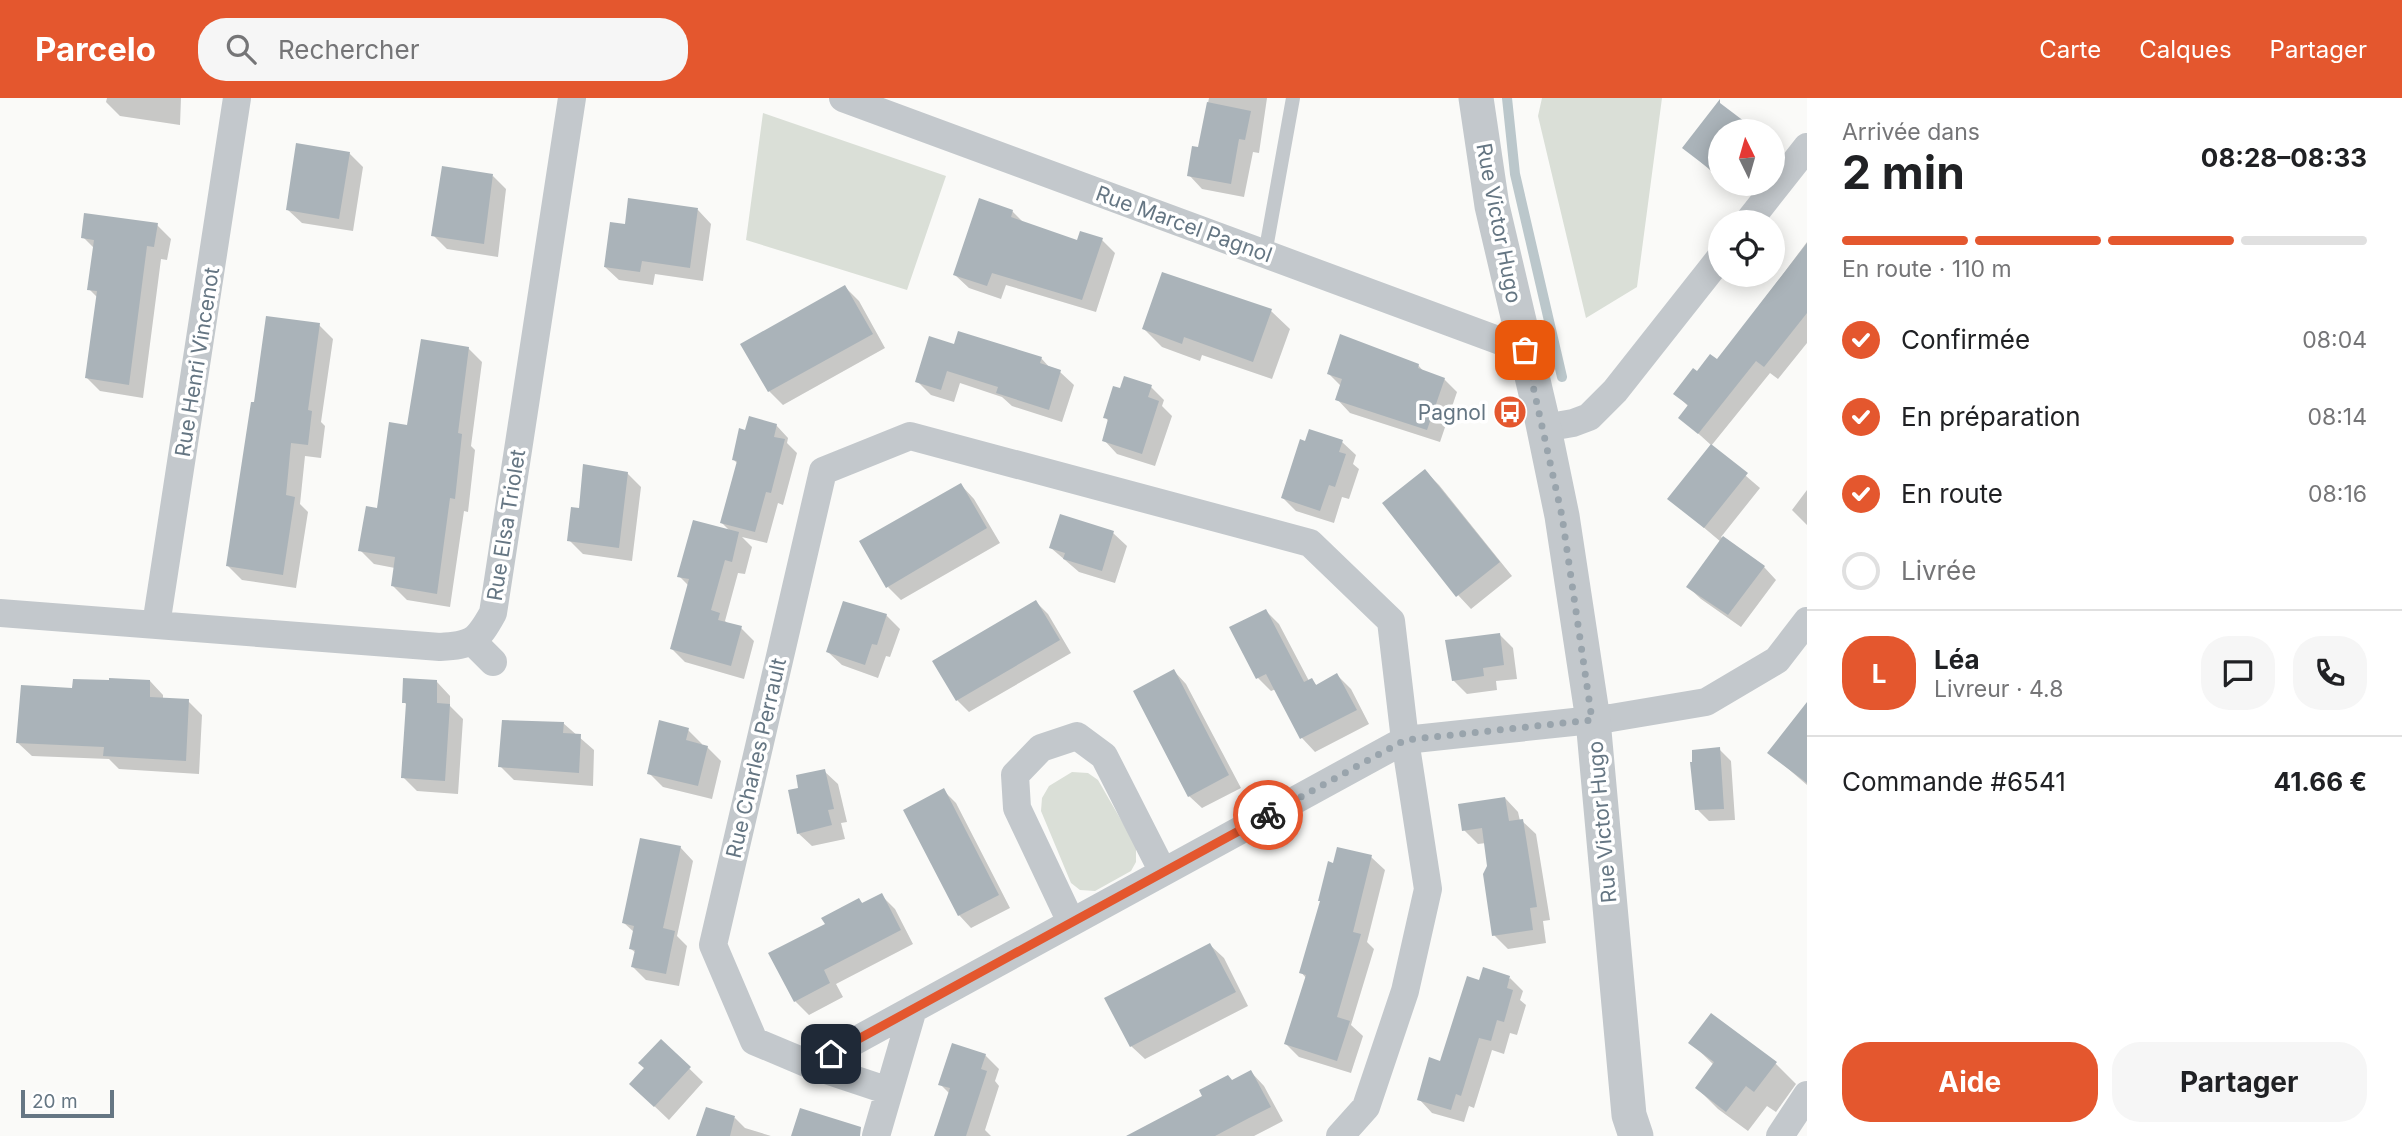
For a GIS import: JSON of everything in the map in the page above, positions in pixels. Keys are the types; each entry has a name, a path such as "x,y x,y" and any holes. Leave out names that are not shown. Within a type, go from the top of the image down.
{"street":[{"name":"Rue Henri Vincenot","path":"156,625 237,98"},
{"name":"Rue Elsa Triolet","path":"472,641 481,635 493,613 572,98"},
{"name":"Rue Marcel Pagnol","path":"843,98 1525,350"},
{"name":"Rue Victor Hugo","path":"1476,98 1492,206 1562,516 1592,720 1629,1115 1636,1136"},
{"path":"1757,210 1807,147"},
{"path":"1544,428 1573,423 1589,416 1615,391 1708,273"},
{"name":"Rue Charles Perrault","path":"811,1065 754,1041 713,946 823,471 910,436 1310,543 1391,621 1405,740"},
{"path":"0,613 440,647 466,645 472,641 493,662"},
{"path":"811,1065 1405,740 1592,720 1706,702 1776,660 1807,621"},
{"path":"1071,922 1017,808 1015,775 1041,748 1077,736 1104,756 1163,872"},
{"path":"1339,1136 1366,1107 1405,992 1428,889 1405,740"},
{"path":"876,1136 913,1009"},
{"path":"811,1065 889,1091"},
{"path":"1780,1136 1807,1096"}],"lane":[{"path":"1265,254 1293,98"}],"shaded area":[{"path":"1542,98 1662,98 1637,287 1586,318 1538,116"},
{"path":"763,113 946,176 907,290 746,240"},
{"path":"1072,772 1088,773 1098,780 1136,846 1136,862 1131,871 1095,891 1080,890 1071,883 1041,811 1042,798 1049,786"}],"building":[{"path":"1720,99 1720,103 1741,119 1708,119 1708,168 1682,148"},
{"path":"1207,102 1251,111 1245,140 1239,139 1231,184 1187,176 1192,146 1198,147"},
{"path":"296,143 350,152 339,219 286,210"},
{"path":"442,166 493,174 484,244 431,236"},
{"path":"628,198 698,208 690,268 642,261 640,272 604,267 610,222 625,224"},
{"path":"979,198 1013,210 1011,217 1077,240 1080,231 1103,238 1082,300 992,273 987,286 953,275"},
{"path":"84,213 158,223 154,247 147,246 129,385 85,378 97,291 87,290 94,240 81,238"},
{"path":"1807,243 1807,313 1764,367 1756,361 1698,434 1678,418 1688,405 1673,394 1693,368 1697,371 1710,354 1717,359 1773,287 1785,287 1785,271"},
{"path":"1162,272 1272,309 1253,362 1184,337 1182,344 1142,329"},
{"path":"845,285 873,334 768,392 740,344"},
{"path":"266,316 320,323 308,410 312,411 308,445 291,443 286,495 295,497 283,575 226,566"},
{"path":"958,331 1042,357 1040,363 1061,370 1049,410 996,393 998,387 947,371 941,390 915,382 929,336 954,344"},
{"path":"1340,334 1419,364 1418,368 1445,378 1427,430 1335,400 1342,379 1327,374"},
{"path":"421,339 469,347 458,433 462,434 455,499 450,498 437,594 391,586 395,557 358,551 366,506 377,508 389,422 407,425"},
{"path":"1124,376 1152,385 1148,397 1159,401 1142,454 1102,441 1108,419 1103,418 1113,386 1120,388"},
{"path":"749,416 777,424 774,437 785,439 771,493 766,492 755,532 720,523 737,461 732,460 739,428 745,430"},
{"path":"1309,429 1343,440 1339,452 1346,454 1335,487 1329,485 1320,511 1281,498 1300,439 1305,441"},
{"path":"1711,444 1748,473 1704,528 1667,499"},
{"path":"583,464 628,472 619,548 567,541 571,507 579,508"},
{"path":"1425,469 1500,562 1456,597 1382,503"},
{"path":"961,483 987,528 886,588 859,541"},
{"path":"1060,514 1114,531 1102,571 1063,559 1065,553 1049,548"},
{"path":"693,520 739,532 732,562 725,560 711,610 720,613 718,620 742,626 731,666 670,649 689,579 677,577"},
{"path":"1723,536 1765,566 1728,615 1686,587"},
{"path":"1036,600 1060,640 956,701 932,661"},
{"path":"843,601 887,614 877,645 872,644 865,665 826,652"},
{"path":"1266,609 1304,682 1312,678 1316,685 1337,673 1357,710 1300,739 1266,674 1256,679 1229,627"},
{"path":"1500,633 1504,665 1483,668 1484,676 1452,681 1445,640"},
{"path":"1174,669 1229,775 1188,797 1133,691"},
{"path":"403,678 437,680 437,703 450,704 445,781 401,778 406,703 402,703"},
{"path":"73,679 150,680 150,697 189,699 186,761 103,756 104,747 16,743 21,685 72,688"},
{"path":"1807,702 1807,783 1767,753"},
{"path":"502,720 564,722 563,733 581,734 579,773 498,767"},
{"path":"659,720 689,728 686,740 708,746 698,786 647,774"},
{"path":"1720,747 1724,809 1695,810 1690,762 1692,750"},
{"path":"825,769 834,809 828,810 832,825 797,834 788,790 798,788 796,775"},
{"path":"944,788 999,895 958,916 903,810"},
{"path":"1505,797 1509,821 1523,819 1537,907 1530,908 1533,930 1492,936 1483,874 1487,866 1482,828 1462,831 1458,804"},
{"path":"640,838 681,846 663,928 675,931 666,974 631,967 635,950 629,949 634,926 622,923"},
{"path":"1337,847 1372,855 1353,932 1361,934 1337,1017 1350,1021 1337,1061 1284,1044 1306,975 1299,973 1320,901 1328,861 1333,863"},
{"path":"882,893 901,930 824,970 830,983 794,1002 768,953 825,924 821,918 859,898 862,903"},
{"path":"1210,943 1236,992 1130,1047 1104,998"},
{"path":"1483,967 1510,976 1507,988 1513,990 1504,1022 1497,1020 1491,1041 1479,1038 1461,1096 1456,1094 1451,1110 1417,1100 1429,1057 1440,1061 1467,976 1479,980"},
{"path":"1711,1013 1777,1062 1754,1092 1746,1086 1726,1112 1695,1088 1714,1062 1688,1043"},
{"path":"661,1039 691,1067 654,1107 629,1084 644,1068 638,1063"},
{"path":"952,1043 986,1054 981,1069 987,1071 966,1136 934,1136 950,1088 938,1085"},
{"path":"1251,1070 1271,1107 1215,1136 1126,1136 1202,1096 1199,1090 1228,1075 1232,1080"},
{"path":"706,1107 735,1116 730,1136 696,1136"},
{"path":"800,1108 861,1127 860,1136 791,1136"}],"waterway":[{"path":"1507,98 1515,174 1562,377"}],"way so far":[{"path":"1268,815 1405,740 1592,720 1562,516 1525,350"}],"place":[{"name":"Pagnol","path":"1510,412"}],"route":[{"path":"831,1054 1268,815"}]}
